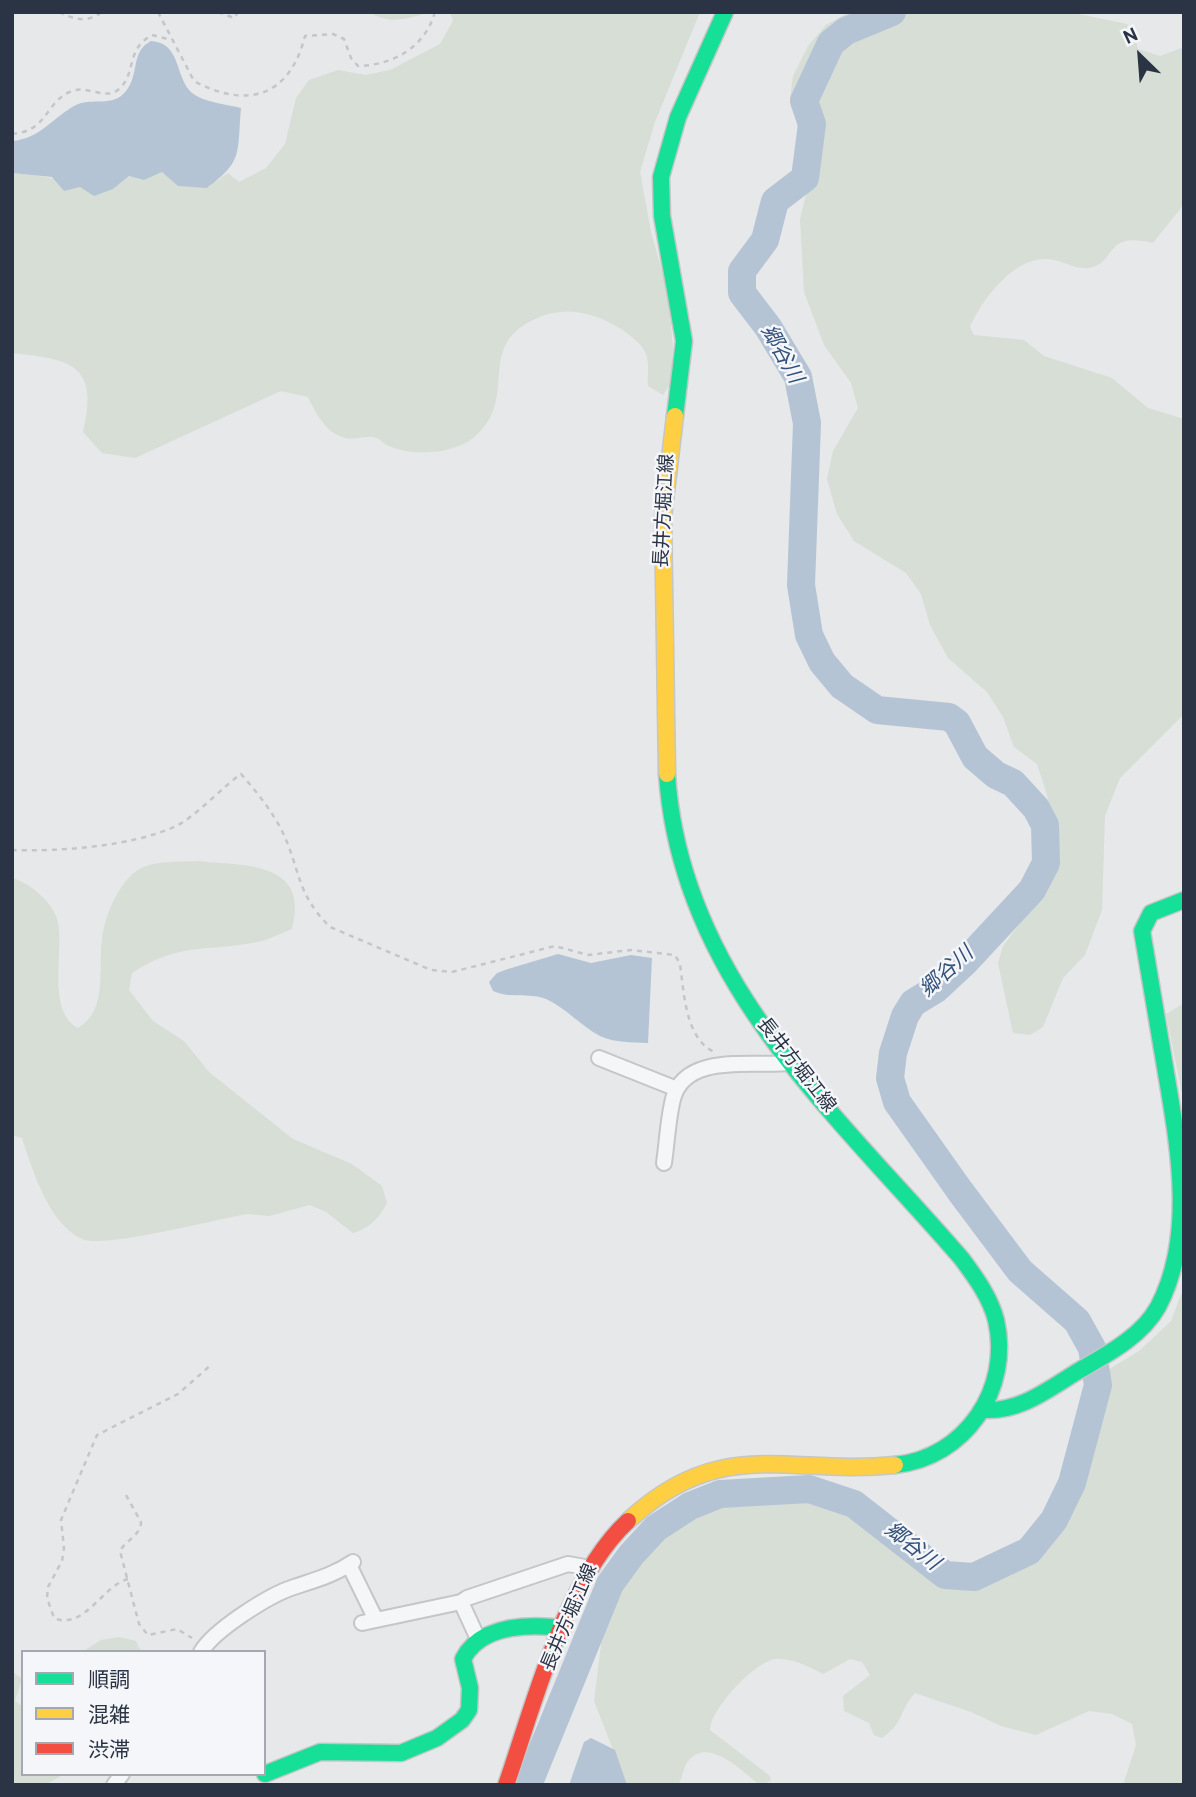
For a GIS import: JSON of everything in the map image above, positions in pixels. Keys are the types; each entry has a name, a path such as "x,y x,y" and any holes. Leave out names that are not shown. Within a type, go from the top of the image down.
{"main road":[{"name":"長井方堀江線","path":"506,1785 563,1628 590,1568 615,1532 632,1516 649,1502 687,1481 729,1467 772,1462 864,1468 912,1464 950,1446 984,1410 997,1371 999,1335 993,1312 976,1278 789,1063 747,1002 701,919 679,858 667,777 663,528 667,458 684,350 681,299 665,224 660,179 676,127 725,12"},
{"path":"984,1410 1001,1412 1016,1406 1091,1363 1133,1335 1155,1314 1170,1275 1181,1200 1181,1164 1142,931 1151,913 1184,900"},
{"path":"266,1773 320,1752 401,1753 437,1738 462,1720 469,1710 470,1688 464,1653 479,1641 516,1627 563,1628"}],"street":[{"path":"599,1058 677,1089"},
{"path":"664,1163 677,1089 691,1075 707,1067 789,1063"},
{"path":"202,1650 229,1625 283,1592 332,1575 351,1563 369,1621 461,1602 568,1564 590,1568"},
{"path":"461,1602 479,1641"}],"path":[{"path":"59,12 82,20 94,18 102,12"},
{"path":"158,12 194,82 230,94 250,95 268,93 278,87 291,73 305,36 333,34 344,39 351,58 358,66 372,66 388,61 422,41 435,12"},
{"path":"218,12 227,18 233,18 238,12"},
{"path":"12,134 28,133 40,124 61,97 72,91 107,95 119,90 127,78 133,52 141,41 152,35 171,40"},
{"path":"12,850 57,852 141,836 179,825 241,774 263,800 286,840 307,900 330,926 431,970 452,972 555,946 588,955 631,950 675,955 680,964 694,1032 701,1043 719,1055"},
{"path":"128,1579 108,1588 83,1613 68,1619 54,1618 47,1598 48,1587 62,1561 64,1548 61,1520 65,1505 97,1436 178,1394 212,1364"},
{"path":"126,1495 141,1522 137,1533 124,1543 120,1551 144,1632 148,1634 168,1629 183,1630 202,1650"}],"shaded area":[{"path":"369,12 431,12 392,20"},
{"path":"450,12 700,12 655,122 640,172 651,232 668,292 673,347 671,383 663,395 648,386 646,354 629,335 592,315 557,312 533,320 509,339 503,352 493,410 486,424 473,438 455,447 433,452 411,452 391,447 373,437 339,436 323,422 308,397 281,391 135,458 102,453 83,432 87,392 76,369 50,358 12,353 12,173 113,189 129,176 144,180 162,172 207,188 228,173 239,182 266,168 285,144 296,98 309,80 338,70 365,75 390,70 440,44 453,21"},
{"path":"849,12 1069,12 1127,24 1134,33 1138,49 1160,56 1184,47 1184,204 1153,243 1137,240 1118,244 1098,265 1084,268 1047,259 1022,265 1000,282 982,305 970,327 974,335 1024,340 1044,356 1112,378 1148,408 1184,419 1184,714 1120,778 1105,816 1102,910 1085,955 1063,978 1043,1027 1030,1035 1013,1033 998,963 1003,946 1049,884 1057,863 1047,795 1037,764 1014,747 1003,717 987,692 948,658 930,625 921,594 906,573 854,541 837,514 827,479 833,451 858,408 851,383 824,345 804,292 800,219 807,190 798,128 790,99 793,76 808,46 826,25"},
{"path":"198,861 253,867 269,871 283,879 292,890 295,907 292,929 257,942 164,956 132,973 129,990 153,1021 184,1041 209,1072 293,1139 352,1164 382,1186 387,1203 373,1222 359,1231 353,1233 326,1212 310,1205 269,1216 247,1214 136,1237 94,1241 82,1239 70,1231 51,1209 43,1195 22,1138 12,1135 12,878 25,883 38,893 56,916 59,928 59,992 68,1019 78,1028 87,1021 98,1000 103,931 123,885 135,872 149,865"},
{"path":"1184,1003 1184,1103 1166,1014"},
{"path":"1184,1287 1184,1785 1123,1785 1136,1745 1132,1724 1112,1714 1089,1711 1036,1735 1001,1726 971,1712 915,1693 898,1722 882,1738 874,1735 869,1723 844,1711 843,1696 870,1675 862,1662 850,1659 823,1674 800,1663 775,1659 756,1669 735,1688 717,1711 710,1730 770,1776 771,1781 760,1785 726,1759 706,1752 689,1760 678,1785 627,1785 594,1701 601,1645 588,1627 594,1609 622,1560 651,1528 694,1501 742,1485 804,1482 852,1493 942,1570 971,1574 1024,1549 1066,1486 1088,1419 1095,1378 1139,1351 1171,1321"},
{"path":"119,1637 136,1641 140,1650 85,1650 101,1640"},
{"path":"12,1671 21,1678 15,1701 21,1706 21,1776 61,1776 45,1785 12,1785"}],"water":[{"path":"151,41 167,47 172,53 185,83 193,94 206,100 241,108 236,154 219,179 207,188 178,186 162,172 144,180 129,176 113,189 94,196 80,187 64,191 52,177 12,173 12,141 31,136 76,105 109,101 121,96 133,78 140,51"},
{"path":"558,954 591,963 631,955 652,958 648,1043 618,1041 600,1036 546,999 493,991 489,982 497,973"},
{"path":"591,1738 615,1750 627,1785 569,1785 584,1742"}],"waterway":[{"name":"郷谷川","path":"528,1785 610,1584 631,1555 656,1528 690,1506 720,1494 809,1489 854,1504 945,1575 974,1577 1029,1551 1054,1520 1072,1483 1098,1385 1092,1348 1077,1321 1020,1271 897,1102 890,1078 893,1053 905,1016 913,1003 936,989 965,962 1032,890 1046,863 1045,825 1036,808 1013,783 996,775 975,757 957,723 949,717 877,710 842,686 822,662 809,635 801,585 807,423 798,377 768,327 742,293 742,271 765,240 775,201 805,178 812,124 804,101 831,43 846,31 892,12"}],"traffic: fast":[{"path":"675,416 684,341 662,216 661,177 678,117 725,12"},
{"path":"667,774 678,848 701,916 733,980 772,1039 817,1096 962,1259 982,1288 996,1320 999,1346 997,1371 990,1394 978,1416 962,1434 943,1449 920,1460 895,1465"},
{"path":"984,1410 998,1410 1035,1398 1123,1343 1151,1317 1170,1279 1180,1220 1179,1158 1142,931 1151,913 1184,900"},
{"path":"266,1774 320,1752 401,1753 437,1738 462,1720 469,1710 470,1688 463,1659 471,1647 481,1639 507,1629 535,1626 563,1628"}],"traffic: slow":[{"path":"667,774 663,517 675,416"},
{"path":"628,1521 662,1494 694,1477 725,1468 756,1464 857,1467 895,1465"}],"traffic: jam":[{"path":"506,1785 540,1682 569,1609 586,1575 628,1521"}]}
